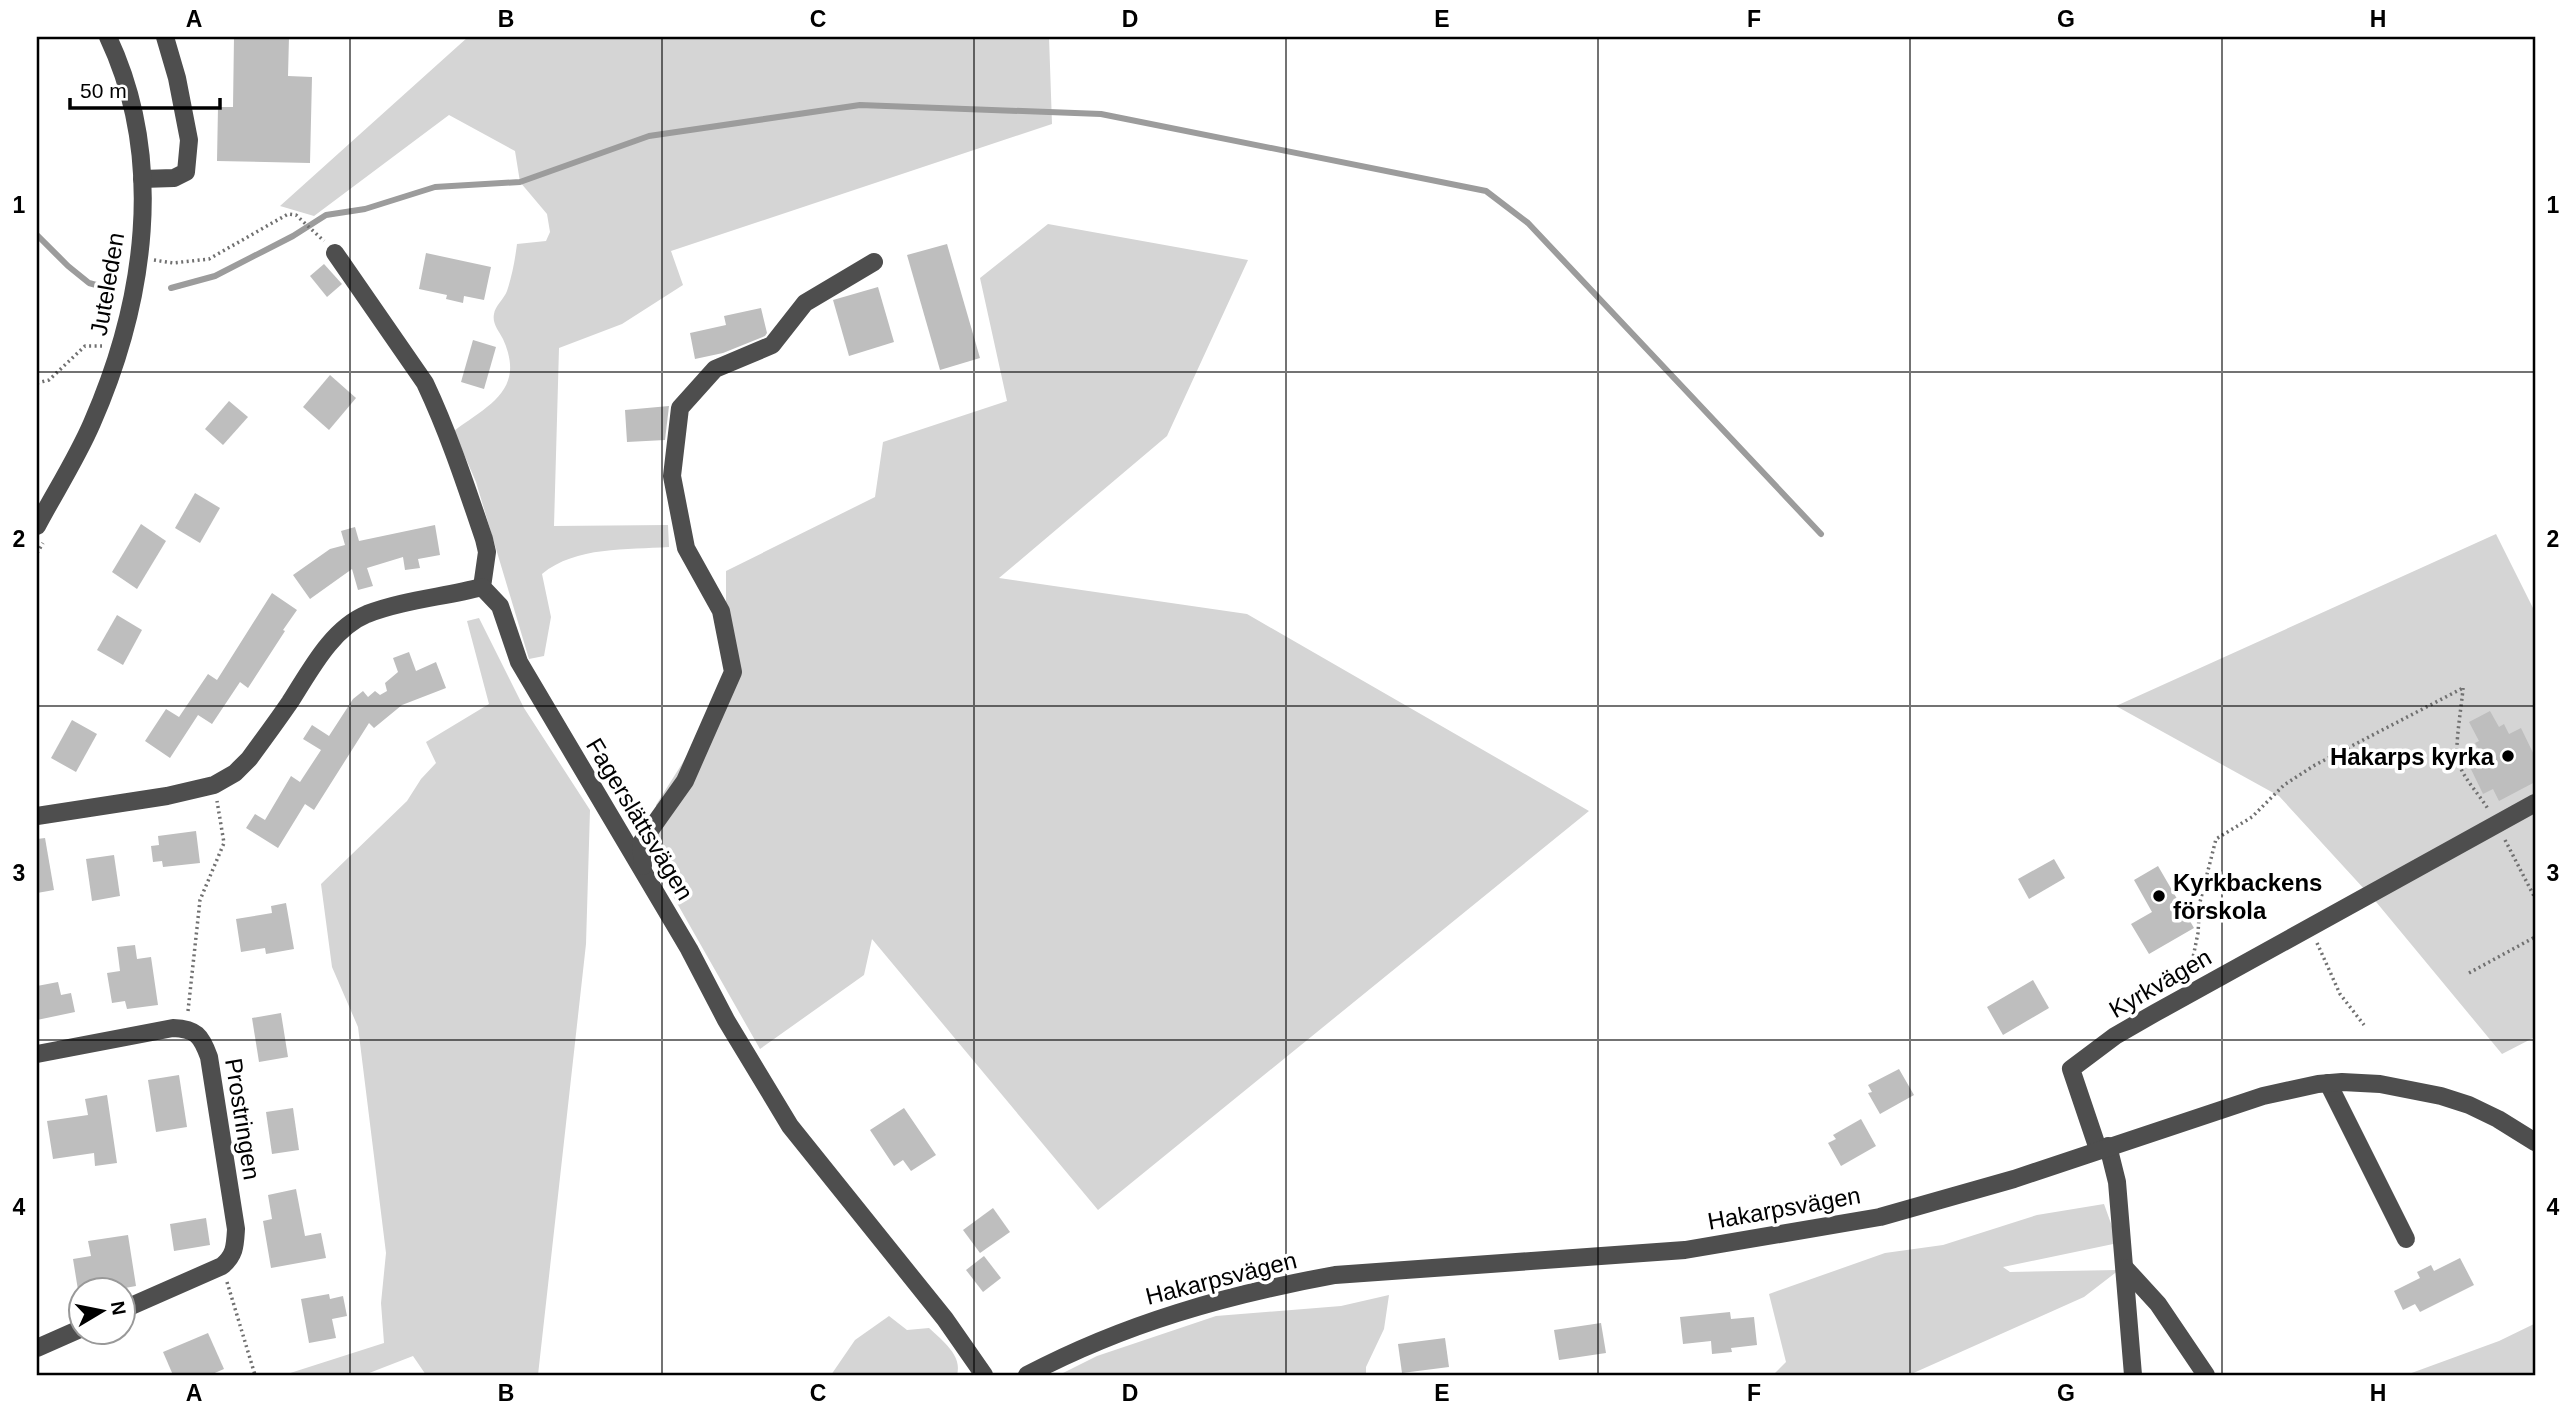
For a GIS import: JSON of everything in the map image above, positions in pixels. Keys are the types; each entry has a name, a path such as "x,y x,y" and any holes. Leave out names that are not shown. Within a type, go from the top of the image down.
{"street":[{"name":"Juteleden","path":"37,526 92,425 122,347 140,258 143,221 142,156 133,101 108,37"},
{"path":"142,178 174,178 186,172 189,140 177,78 165,37"},
{"path":"37,816 167,796 214,785 235,773 249,759 326,648 346,627 365,615 394,606 482,587 487,552 447,431 425,383 335,253"},
{"path":"643,871 641,843 685,781 733,672 721,611 686,548 673,476 680,408 715,369 772,345 805,303 874,262"},
{"name":"Fagerslättsvägen","path":"482,587 500,606 519,662 790,1126 945,1319 984,1375"},
{"name":"Kyrkvägen","path":"2103,1148 2071,1069 2115,1037 2319,920 2535,803"},
{"path":"37,1054 173,1028 186,1028"},
{"name":"Prostringen","path":"186,1028 203,1040 209,1056 236,1229 235,1248 231,1258 222,1266"},
{"path":"2328,1083 2406,1239"},
{"name":"Hakarpsvägen","path":"1027,1375 1143,1323 1210,1301 1286,1284 1335,1275 1416,1268 1685,1250 1834,1226 1936,1202 2295,1087 2328,1083 2380,1084 2441,1096 2488,1114 2535,1142"},
{"path":"2103,1148 2117,1182 2133,1375"},
{"path":"136,1304 222,1266"},
{"path":"2125,1268 2158,1304 2206,1375"},
{"path":"37,1348 66,1335"}],"path":[{"path":"140,258 173,263 209,259 288,214 296,215 320,237"},
{"path":"37,383 49,380 85,346 122,347"},
{"path":"2184,998 2195,953 2200,902 2216,839 2252,817 2284,785 2315,765 2463,688 2456,743 2457,760 2497,823 2535,898"},
{"path":"186,1028 200,900 224,843 214,785"},
{"path":"2469,973 2535,937"},
{"path":"2316,942 2340,994 2364,1025"},
{"path":"222,1266 255,1375"}],"shaded area":[{"path":"468,37 1049,37 1052,124 671,251 683,285 622,324 559,348 554,526 668,525 669,547 619,549 586,554 570,558 542,574 551,617 544,656 529,659 476,482 454,431 491,404 507,384 509,357 495,324 495,311 507,291 517,244 546,241 550,232 547,214 520,182 515,151 449,115 314,216 280,206"},
{"path":"1048,224 1248,260 1167,436 999,578 1247,614 1589,811 1098,1210 872,939 864,975 760,1049 657,868 656,805 726,694 726,571 875,497 883,442 1007,401 980,278"},
{"path":"2496,534 2535,612 2535,1037 2502,1054 2377,903 2279,796 2116,706"},
{"path":"479,618 524,708 590,810 586,944 538,1375 426,1375 413,1356 364,1375 284,1375 384,1343 381,1303 386,1253 358,1027 332,967 321,884 407,801 421,779 436,763 426,742 489,704 467,621"},
{"path":"2104,1204 2118,1243 2003,1267 2010,1272 2119,1270 2084,1297 1909,1375 1773,1375 1786,1362 1769,1294 1885,1253 1943,1245 2037,1215"},
{"path":"1389,1295 1384,1329 1366,1367 1366,1375 1059,1375 1097,1356 1216,1316 1341,1306"},
{"path":"889,1316 907,1330 929,1328 954,1355 957,1375 831,1375 855,1340"},
{"path":"2534,1324 2535,1375 2406,1375 2499,1341"}],"building":[{"path":"234,37 289,37 288,76 312,77 310,163 217,161 218,107 233,107"},
{"path":"947,244 980,358 940,370 907,255"},
{"path":"426,253 491,267 484,300 464,296 463,303 446,299 447,295 419,289"},
{"path":"324,264 342,284 327,297 310,276"},
{"path":"878,287 894,342 849,356 833,300"},
{"path":"761,308 767,333 765,336 723,353 695,359 690,333 726,325 724,316"},
{"path":"473,340 496,347 484,389 461,382"},
{"path":"330,375 356,398 329,430 303,407"},
{"path":"229,401 248,417 223,445 205,429"},
{"path":"669,406 665,440 627,442 625,410"},
{"path":"195,493 220,508 200,543 175,528"},
{"path":"141,524 166,541 137,589 112,572"},
{"path":"435,525 440,555 418,559 420,568 405,570 403,557 367,568 373,586 358,590 352,569 310,599 293,575 330,549 345,545 341,531 355,527 359,541"},
{"path":"272,593 297,610 248,688 240,682 212,724 198,715 170,758 145,741 166,709 179,717 208,674 217,680"},
{"path":"117,615 142,630 123,665 97,650"},
{"path":"409,652 416,671 436,662 446,688 402,705 374,728 369,723 314,810 305,804 278,848 246,828 255,814 265,820 291,776 300,782 321,750 303,739 312,725 329,736 353,699 363,691 368,697 375,691 380,695 387,691 385,683 398,672 393,658"},
{"name":"Hakarps kyrka","path":"2490,711 2499,727 2504,724 2509,734 2521,728 2535,757 2535,782 2499,801 2493,789 2483,794 2468,763 2482,755 2475,743 2479,741 2469,722"},
{"path":"72,720 97,734 76,772 51,758"},
{"path":"196,831 200,863 163,867 162,861 153,862 151,846 159,845 158,836"},
{"path":"45,838 54,890 37,893 37,839"},
{"path":"114,855 120,896 92,901 86,859"},
{"path":"2054,859 2065,878 2029,899 2018,879"},
{"name":"Kyrkbackens förskola","path":"2158,866 2194,928 2149,954 2131,924 2152,912 2134,880"},
{"path":"286,903 294,949 266,954 265,948 241,952 236,919 272,913 271,906"},
{"path":"135,945 137,959 151,957 158,1005 127,1009 125,1001 112,1003 107,973 120,971 117,947"},
{"path":"2033,980 2049,1008 2003,1035 1987,1007"},
{"path":"58,982 61,995 71,993 75,1012 37,1020 37,986"},
{"path":"281,1013 288,1057 259,1062 252,1018"},
{"path":"1899,1069 1914,1095 1880,1114 1868,1093 1872,1092 1868,1085"},
{"path":"179,1075 187,1127 156,1132 148,1080"},
{"path":"107,1095 117,1163 95,1166 94,1153 53,1159 47,1121 88,1115 85,1099"},
{"path":"293,1108 299,1150 272,1154 266,1112"},
{"path":"904,1108 936,1155 911,1171 903,1160 894,1166 870,1130"},
{"path":"1861,1119 1876,1146 1841,1166 1828,1143 1836,1139 1833,1135"},
{"path":"296,1189 305,1236 321,1233 326,1258 271,1268 263,1221 272,1219 268,1195"},
{"path":"993,1208 1010,1232 980,1253 963,1230"},
{"path":"206,1218 210,1245 174,1251 170,1224"},
{"path":"128,1235 134,1276 76,1276 73,1259 91,1256 88,1241"},
{"path":"984,1256 1001,1278 983,1292 966,1270"},
{"path":"2460,1258 2474,1285 2420,1312 2415,1304 2403,1310 2394,1291 2420,1278 2417,1272 2431,1265 2434,1271"},
{"path":"329,1294 330,1299 343,1296 347,1316 332,1319 336,1338 309,1343 301,1299"},
{"path":"1730,1312 1731,1319 1754,1317 1757,1345 1731,1348 1732,1352 1712,1354 1711,1341 1683,1344 1680,1317"},
{"path":"1601,1323 1606,1353 1559,1360 1554,1330"},
{"path":"208,1333 224,1369 210,1375 173,1375 163,1352"},
{"path":"1445,1338 1449,1367 1402,1373 1398,1344"}],"waterway":[{"path":"171,288 215,276 293,236 326,215 365,209 435,187 520,182 649,136 860,105 1101,114 1486,191 1528,223 1821,534"},
{"path":"37,235 89,283 114,290"}],"place":[{"name":"Hakarps kyrka","path":"2508,756"},
{"name":"Kyrkbackens förskola","path":"2159,896"}]}
